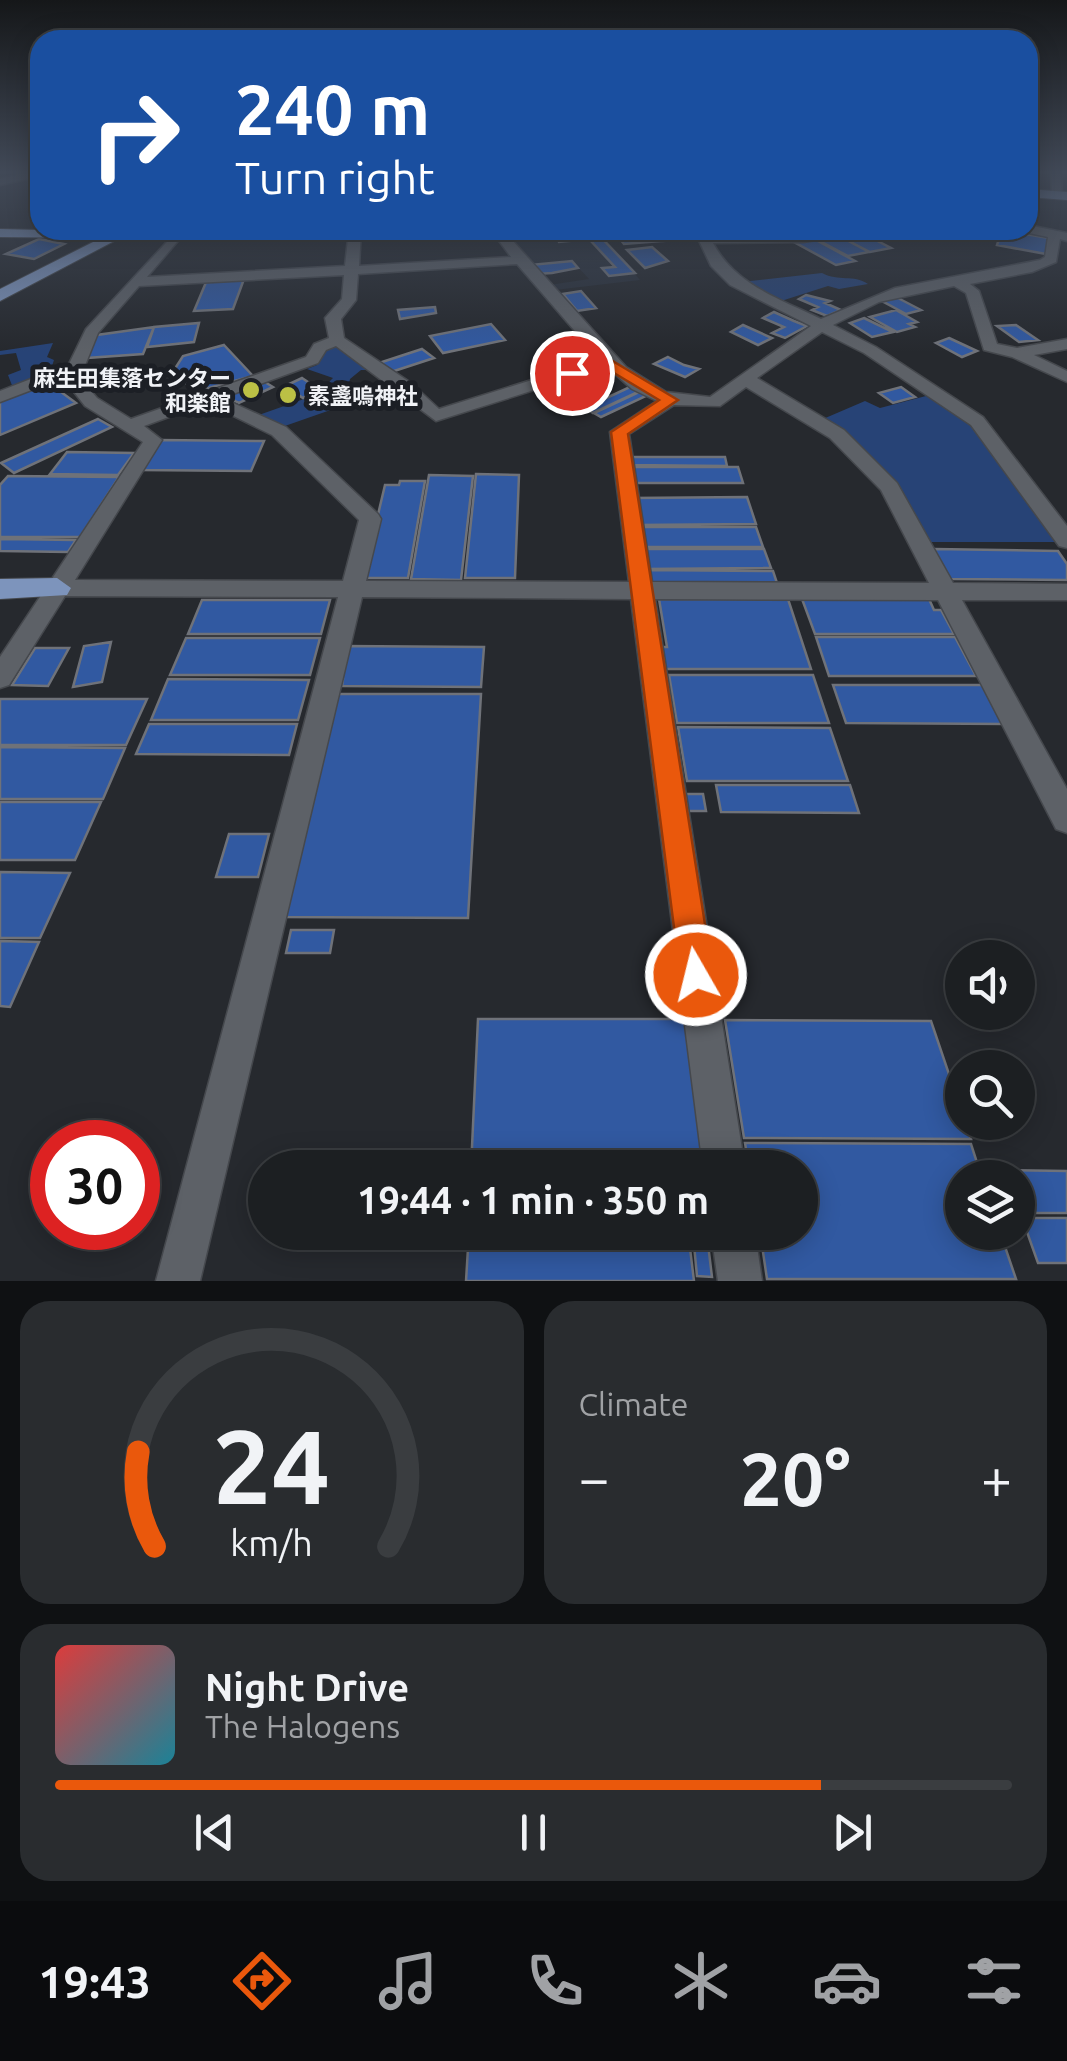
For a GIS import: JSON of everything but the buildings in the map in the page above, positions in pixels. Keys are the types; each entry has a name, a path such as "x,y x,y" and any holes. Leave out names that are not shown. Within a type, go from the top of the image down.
{"main road":[{"path":"0,284 97,240"},
{"path":"0,296 100,240"},
{"path":"0,589 57,588"}],"street":[{"path":"507,240 515,260 552,291 606,362 670,400 714,402 820,326 876,298 960,284 1045,263 1051,260 1061,235"},
{"path":"0,678 152,440 91,402 71,378 91,332 178,240"},
{"path":"356,240 349,300 333,318 337,340 406,387 436,416 606,362"},
{"path":"705,240 718,266 735,282 884,359 977,421 1067,541"},
{"path":"136,282 515,260"},
{"path":"1045,263 1067,270"},
{"path":"960,284 972,292 990,348 1017,353 1067,377"},
{"path":"130,425 312,360 320,347 337,340"},
{"path":"1017,353 1067,344"},
{"path":"0,397 77,367"},
{"path":"746,380 837,434 890,487 1067,819"},
{"path":"178,1281 368,514 322,476 279,431 226,409 207,395"},
{"path":"670,400 620,432 721,1150"},
{"path":"57,588 1067,592"},
{"path":"736,1250 740,1281"}],"shaded area":[{"path":"507,240 606,240 640,280 555,290 549,285 589,279 571,260 526,265"},
{"path":"822,273 868,284 839,289 828,286 778,302 742,282"},
{"path":"53,343 47,357 54,360 49,375 13,388 8,375 21,370 16,353 0,355 0,351"},
{"path":"332,343 370,370 361,370 350,379 349,384 362,399 282,427 256,416 335,388 329,382 333,378 307,369 317,365 313,361"},
{"path":"926,396 969,423 1056,542 927,542 823,419 865,401 880,408"}],"place":[{"name":"麻生田集落センター 和楽館","path":"251,390"},
{"name":"素盞嗚神社","path":"288,395"}],"route":[{"path":"572,373 606,362 670,400 620,432 696,975"}]}
